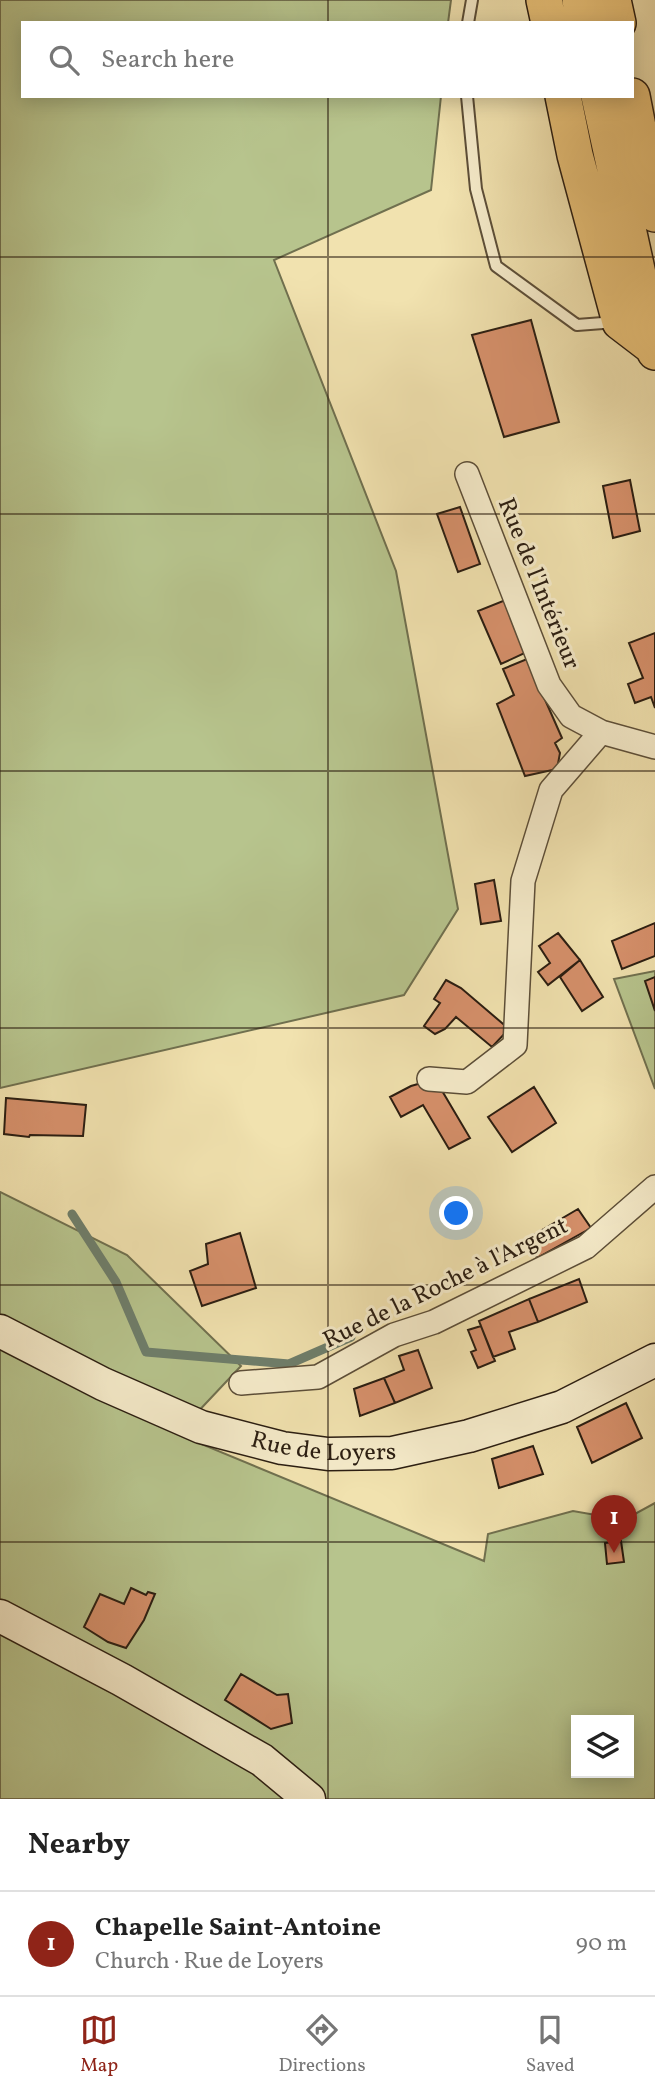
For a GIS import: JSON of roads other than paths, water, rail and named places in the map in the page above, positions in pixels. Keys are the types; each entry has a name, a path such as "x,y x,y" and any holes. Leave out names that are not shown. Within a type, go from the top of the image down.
{"main road":[{"path":"544,0 549,21"},
{"path":"580,0 584,21"},
{"path":"613,0 618,21"},
{"path":"563,98 575,155 620,322 655,348"},
{"path":"599,98 655,348"},
{"path":"632,98 655,214"}],"street":[{"name":"Rue de l'Intérieur","path":"467,474 549,685 571,716 601,732 655,747"},
{"path":"429,1079 467,1082 515,1045 523,881 551,790 601,732"},
{"name":"Rue de la Roche à l'Argent","path":"241,1383 317,1377 394,1335 434,1322 586,1247 655,1187"},
{"name":"Rue de Loyers","path":"0,1331 103,1384 201,1427 282,1448 328,1454 392,1453 469,1436 562,1407 655,1360"},
{"path":"0,1616 122,1680 262,1760 309,1799"}],"lane":[{"path":"468,21 472,0"},
{"path":"467,98 475,189 496,266 577,325 620,322"}],"waterway":[{"path":"72,1214 116,1282 146,1352 289,1364 351,1337"}],"place":[{"name":"Chapelle Saint-Antoine","path":"614,1553"}]}
